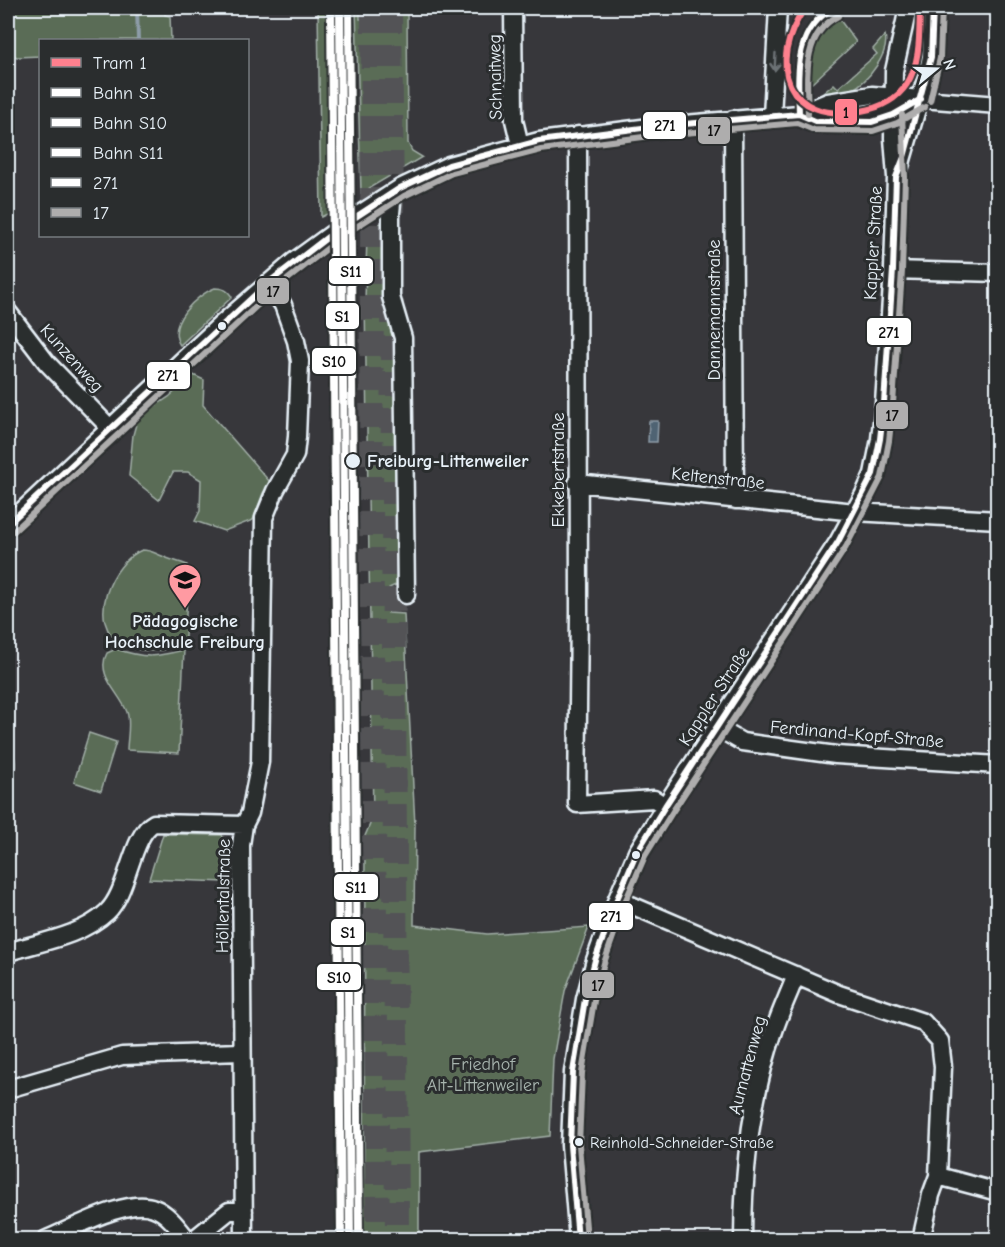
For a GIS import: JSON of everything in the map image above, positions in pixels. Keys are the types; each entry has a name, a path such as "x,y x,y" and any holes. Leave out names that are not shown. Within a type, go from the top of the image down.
{"street":[{"name":"Schnaitweg","path":"513,8 513,120 520,145"},
{"path":"772,116 778,8"},
{"name":"Kappler Straße","path":"578,1239 570,1145 573,1072 585,999 595,960 617,899 638,852 665,806 825,562 855,512 873,474 880,439 893,270 896,177 893,115 894,71 908,8"},
{"name":"Kappler Straße","path":"896,177 921,99 931,57 933,8"},
{"path":"8,524 268,283 346,222 393,193 449,165 520,145 578,135 799,114 828,102 872,95 998,105"},
{"path":"799,114 815,122 872,122 893,115 921,99"},
{"name":"Dannemannstraße","path":"733,119 735,500"},
{"name":"Ekkebertstraße","path":"578,135 577,804 654,799 665,806"},
{"path":"393,193 391,297 403,338 406,596"},
{"path":"893,270 998,273"},
{"name":"Höllentalstraße","path":"244,1239 240,845 244,825 250,813 261,762 264,518 275,491 295,455 300,361 296,341 283,305 268,283"},
{"name":"Kunzenweg","path":"8,312 47,363 110,428"},
{"name":"Keltenstraße","path":"577,483 855,512 998,520"},
{"name":"Ferdinand-Kopf-Straße","path":"716,728 742,742 836,755 998,765"},
{"path":"8,952 79,930 107,912 117,900 147,827 154,823 244,825"},
{"path":"617,899 839,994 923,1022 940,1041 943,1067 938,1176 931,1194 921,1239"},
{"name":"Aumattenweg","path":"744,1239 747,1160 754,1110 774,1031 796,975"},
{"path":"8,1089 122,1056 242,1052"},
{"path":"938,1176 998,1192"},
{"path":"45,1239 124,1207 140,1204 156,1208 169,1218 188,1239"},
{"path":"193,1239 229,1211 244,1211"}],"green space":[{"path":"8,8 154,8 154,13 162,13 162,8 165,8 165,15 170,16 171,39 39,39 39,56 17,57 8,53"},
{"path":"318,8 330,8 333,211 321,217"},
{"path":"356,8 360,8 360,19 381,19 381,8 407,8 408,143 412,151 422,157 361,193"},
{"path":"837,16 856,42 810,85 807,84 812,39 824,25"},
{"path":"885,35 886,42 881,58 864,81 848,91 822,94 834,84 838,88 877,54 873,49"},
{"name":"Friedhof Alt-Littenweiler","path":"385,221 398,340 402,582 389,588 388,613 404,614 415,825 414,925 487,934 589,927 565,991 553,1059 550,1136 419,1152 419,1239 364,1240 365,836 373,817 365,301 367,236 369,230"},
{"path":"215,288 225,290 232,297 180,345 177,328 185,311 200,297"},
{"path":"191,374 204,380 203,405 270,482 263,493 253,520 224,531 195,521 200,511 201,480 188,472 173,472 159,500 129,476 133,435 138,417 169,397"},
{"path":"142,550 187,565 185,637 180,645 157,651 131,648 111,635 105,623 106,594 112,580 131,557"},
{"path":"116,649 150,656 184,650 179,753 127,750 129,726 127,712 104,669 107,653"},
{"path":"9,725 16,767 8,764"},
{"path":"89,733 116,742 101,791 74,782"},
{"path":"163,834 222,835 225,882 149,879"}],"water":[{"path":"649,421 658,421 657,442 648,442"}],"waterway":[{"path":"137,8 138,39"}],"tunnel":[{"path":"373,8 371,511 378,1240"},
{"path":"390,8 392,217"},
{"path":"392,300 397,1240"}],"tram line":[{"name":"1","path":"805,8 793,29 787,50 786,69 790,85 800,99 815,108 835,113 875,108 893,98 903,89 915,66 920,8"}],"rail line":[{"name":"S10","path":"331,8 341,1240"},
{"name":"S1","path":"340,8 350,1240"},
{"name":"S11","path":"349,8 359,1240"}],"transit line":[{"name":"271","path":"799,114 799,68 805,40 811,28 834,8"},
{"name":"271","path":"578,1240 570,1145 573,1072 585,999 595,960 617,899 637,852 838,542 873,474 884,403 893,270 896,177 904,157 931,57 933,8"},
{"name":"17","path":"930,101 940,58 942,8"},
{"name":"17","path":"808,114 807,72 812,46 826,24 838,16"},
{"name":"271","path":"8,524 268,283 342,226 400,188 449,165 539,141 650,127 799,114 815,121 872,122 893,115 921,99"},
{"name":"17","path":"14,531 274,290 347,233 404,196 452,173 541,150 651,136 797,123 814,130 873,131 897,123 925,107"},
{"name":"17","path":"587,1239 579,1145 582,1073 594,1001 604,963 625,902 645,856 846,547 882,477 893,404 902,271 905,177 902,115"}],"place":[{"name":"Freiburg-Littenweiler","path":"353,461"},
{"name":"Pädagogische Hochschule Freiburg","path":"185,609"},
{"name":"Reinhold-Schneider-Straße","path":"579,1142"}]}
